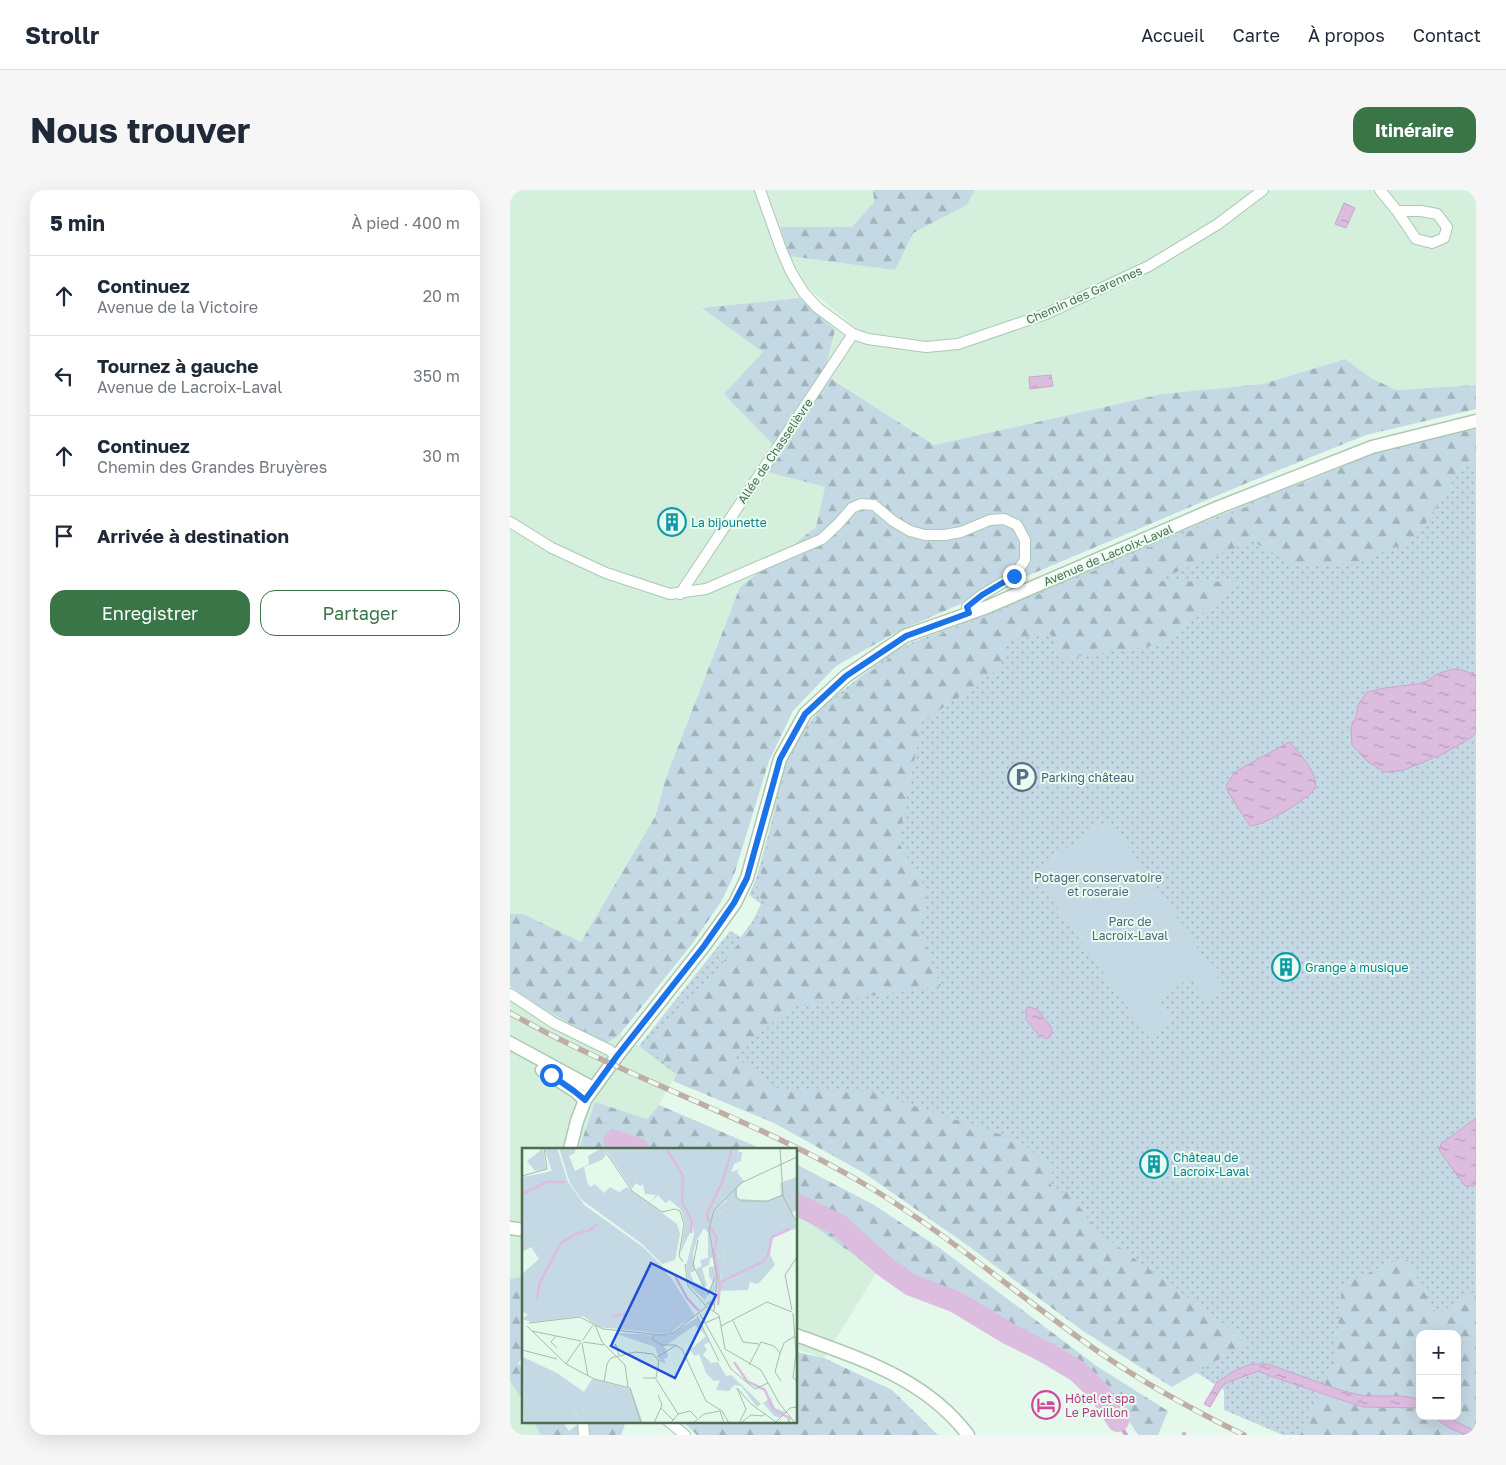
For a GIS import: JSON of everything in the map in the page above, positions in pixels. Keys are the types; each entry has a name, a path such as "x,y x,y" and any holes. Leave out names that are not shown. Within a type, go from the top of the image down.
{"street":[{"name":"Chemin des Garennes","path":"760,190 780,250 804,293 830,317 853,334 868,339 926,347 958,344 1046,314 1149,266 1218,224 1263,190"},
{"path":"1380,190 1416,239 1432,244 1444,238 1447,227 1437,214 1420,211 1397,211"},
{"name":"Allée de Chasselièvre","path":"680,594 853,334"},
{"name":"Avenue de Lacroix-Laval","path":"570,1148 577,1121 585,1100 593,1088 704,946 734,903 747,878 780,759 805,714 846,676 906,636 987,607 1219,507 1372,447 1476,421"},
{"path":"510,522 552,548 606,573 656,591 680,594 706,589 822,539 852,508 861,504 874,505 893,521 910,531 925,535 945,535 961,532 990,520 1004,519 1017,525 1025,540 1026,560 1014,576 982,595 967,607 969,613"},
{"path":"510,994 554,1023 609,1050 617,1056"},
{"path":"510,1043 593,1088"},
{"path":"510,1050 558,1080 585,1100"},
{"path":"798,1336 896,1374 923,1391 942,1407 968,1435"},
{"path":"582,1422 584,1435"},
{"path":"669,1422 685,1435"}],"shaded area":[{"path":"510,190 873,190 874,202 852,227 778,227 781,241 789,256 913,233 967,205 975,190 1476,190 1476,385 1396,390 1371,378 1344,359 1263,384 1162,394 934,445 830,377 860,332 808,288 791,259 807,291 858,332 769,472 825,487 816,527 740,587 666,776 652,826 606,1043 620,1034 678,1071 659,1105 647,1119 595,1102 579,1148 522,1148 522,1276 510,1279"},
{"path":"798,1214 877,1272 824,1358 798,1350"},
{"path":"510,1381 522,1400 522,1422 534,1422 541,1435 510,1435"}],"green space":[{"path":"873,190 975,190 967,205 913,233 895,270 789,256 780,227 852,227 874,202"},
{"path":"800,298 835,330 824,374 934,445 1162,394 1263,384 1345,359 1371,378 1396,390 1476,385 1476,409 1366,435 1247,483 956,606 897,632 836,666 793,711 769,761 734,875 721,902 692,944 620,1034 606,1044 537,1005 510,986 510,914 523,914 581,942 655,817 666,777 740,587 816,527 825,487 768,472 779,451 724,394 763,352 702,308"},
{"path":"1476,429 1476,464 1461,469 1416,538 1358,563 1292,564 1252,541 1155,581 1242,582 1163,644 1061,659 1050,634 1007,640 1000,668 922,722 898,842 927,890 920,932 941,986 791,1007 734,1056 780,1090 872,1092 1020,1141 1054,1171 1049,1175 1051,1186 1059,1193 1068,1191 1097,1231 1248,1342 1172,1387 1083,1331 967,1245 864,1173 774,1123 673,1081 678,1071 644,1048 682,1011 755,924 765,902 756,893 788,761 806,732 829,704 884,662 906,648 968,624 1396,444"},
{"name":"Parc de Lacroix-Laval","path":"1476,431 1476,1435 1283,1435 1224,1410 1224,1390 776,1103 673,1072 639,1046 730,931 741,937 752,922 761,904 749,895 756,879 769,832 786,761 803,730 826,703 905,645 965,622 1269,495 1392,449"},
{"name":"Potager conservatoire et roseraie","path":"1109,819 1223,985 1206,1001 1190,977 1158,1001 1172,1022 1161,1032 1148,1036 1032,872"},
{"path":"595,1102 647,1119 659,1105 760,1148 579,1148"},
{"path":"798,1165 874,1205 941,1249 1098,1367 1168,1411 1158,1435 1139,1435 1092,1373 950,1294 877,1272 798,1214"},
{"path":"1405,1256 1437,1315 1476,1291 1476,1435 1300,1435 1335,1361 1342,1285"},
{"path":"522,1276 522,1358 518,1363 522,1368 522,1400 510,1381 510,1279"},
{"path":"798,1352 824,1358 892,1390 938,1435 697,1435 683,1422 798,1422"},
{"path":"534,1422 563,1422 569,1431 581,1422 626,1422 621,1435 541,1435"}],"water":[{"path":"1344,203 1355,208 1346,228 1335,224"},
{"path":"1051,375 1053,386 1030,389 1029,377"},
{"path":"1452,669 1476,675 1476,733 1472,737 1443,754 1404,770 1392,772 1384,772 1367,761 1352,745 1351,727 1356,717 1358,705 1367,692 1417,684 1428,681 1435,675"},
{"path":"1289,742 1302,756 1311,770 1316,783 1315,788 1312,793 1285,811 1264,822 1250,826 1228,792 1226,785 1235,772"},
{"path":"1029,1007 1037,1009 1052,1028 1050,1037 1046,1039 1040,1037 1025,1018 1027,1017 1025,1010"},
{"path":"1476,1118 1476,1184 1465,1186 1439,1150 1441,1144"},
{"path":"1252,1364 1268,1364 1340,1390 1364,1396 1402,1396 1416,1398 1416,1408 1363,1407 1259,1371 1223,1385 1210,1407 1204,1404 1217,1382 1236,1370"},
{"path":"1438,1420 1453,1420 1473,1430 1476,1432 1476,1435 1464,1434"}],"waterway":[{"path":"614,1141 635,1148"},
{"path":"798,1205 839,1225 884,1266 911,1285 956,1302 1009,1334 1077,1371 1100,1393 1118,1421"},
{"path":"1118,1421 1126,1435"}],"railway":[{"path":"510,1013 554,1037 797,1148"},
{"path":"798,1148 871,1188 929,1226 1068,1330 1132,1374 1168,1396 1244,1435"}],"place":[{"name":"La bijounette","path":"672,522"},
{"name":"Parking château","path":"1022,777"},
{"name":"Grange à musique","path":"1286,967"},
{"name":"Château de Lacroix-Laval","path":"1154,1164"},
{"name":"Hôtel et spa Le Pavillon","path":"1046,1405"}],"route":[{"path":"551,1075 585,1100 617,1056 704,946 734,903 747,878 780,759 805,714 846,676 906,636 969,613 967,607 982,595 1014,576"}]}
